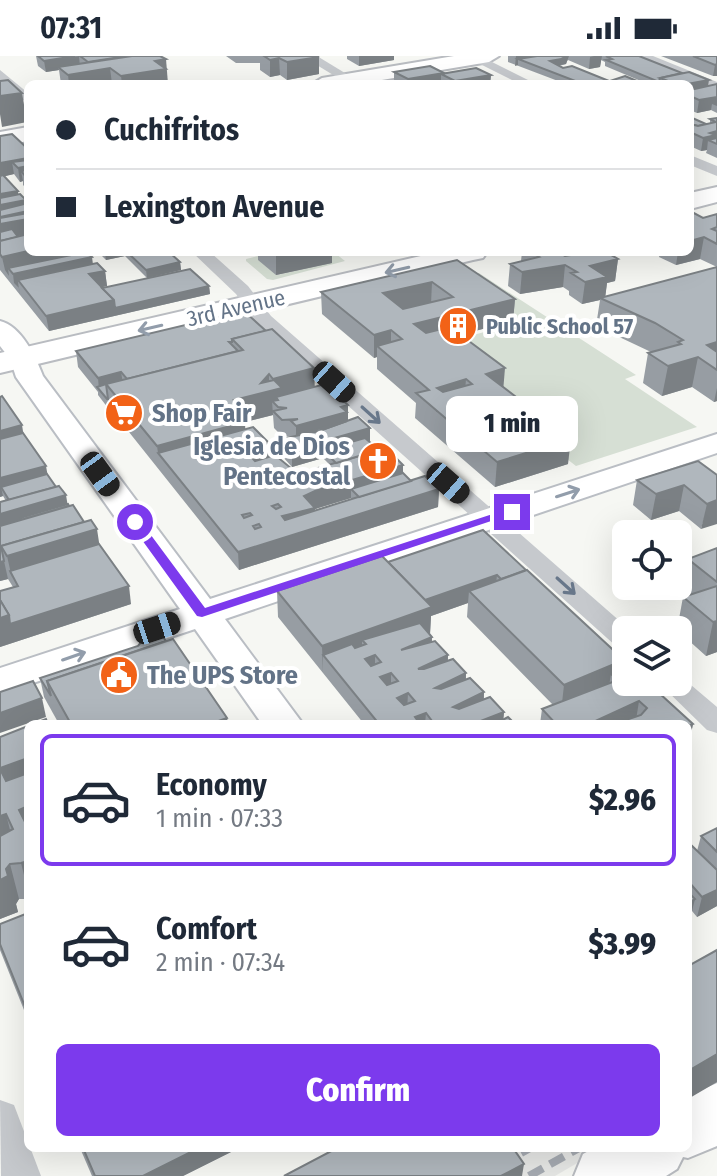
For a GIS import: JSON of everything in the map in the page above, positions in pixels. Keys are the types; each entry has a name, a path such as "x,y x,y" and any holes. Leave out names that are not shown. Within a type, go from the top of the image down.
{"main road":[{"path":"364,80 478,57"},
{"path":"0,139 24,135"},
{"path":"694,200 717,194"},
{"name":"3rd Avenue","path":"11,361 456,256"},
{"path":"692,1127 717,1112"}],"street":[{"path":"308,56 350,80"},
{"path":"642,56 717,86"},
{"path":"478,57 522,80"},
{"path":"0,74 24,96"},
{"path":"694,161 717,172"},
{"path":"204,256 242,290 264,320 612,629"},
{"path":"0,329 11,361 29,377 280,720"},
{"path":"0,681 717,443"},
{"path":"687,696 717,723"},
{"path":"0,1118 21,1176"}],"shaded area":[{"path":"275,256 277,275 331,263 323,256 339,256 345,261 273,280 267,279 246,259"},
{"path":"479,273 636,375 625,379 697,427 576,466 490,399 418,350 517,323 454,279"},
{"path":"394,1152 596,1152 555,1176 349,1176"}],"building":[{"path":"38,56 75,56 44,61"},
{"path":"80,56 127,56 88,62"},
{"path":"132,56 160,56 166,59 155,61 166,69 121,76 110,68 68,75 58,67"},
{"path":"264,56 316,56 319,57 287,62"},
{"path":"561,56 567,58 550,61 563,68 572,66 607,80 573,80 518,59"},
{"path":"606,56 639,56 682,73 654,80 606,60 612,59"},
{"path":"693,56 717,56 717,64 715,65"},
{"path":"430,66 444,73 408,79 394,72"},
{"path":"476,68 491,75 453,80 441,74"},
{"path":"689,72 709,80 694,83 694,80 660,78"},
{"path":"625,76 634,80 613,80"},
{"path":"8,80 22,93 0,96 0,81"},
{"path":"717,84 717,97 699,100 694,98 694,89"},
{"path":"717,118 717,131 710,133 716,135 703,138 694,134 694,125 716,122 710,119"},
{"path":"694,119 706,124 694,125"},
{"path":"12,134 24,145 24,159 0,163 0,136"},
{"path":"24,160 24,167 18,168 12,162"},
{"path":"3,175 18,191 0,194 0,176"},
{"path":"20,194 24,200 0,205 0,198"},
{"path":"24,204 24,212 0,217 0,210"},
{"path":"694,213 703,218 717,214 717,227 712,229 717,231 717,244 704,237 694,240"},
{"path":"24,214 24,220 0,224 0,218"},
{"path":"12,229 18,237 0,241 0,232"},
{"path":"24,235 24,252 2,257 0,241"},
{"path":"66,256 92,257 13,274 8,268"},
{"path":"131,256 173,256 180,262 146,270"},
{"path":"613,256 618,259 590,266 607,277 585,282 571,273 577,272 565,265 522,272 510,264 539,257"},
{"path":"457,260 515,299 414,324 426,333 450,327 505,368 486,374 571,439 497,462 416,393 429,390 377,346 402,339 391,330 374,335 321,292","holes":["432,282 453,297 403,309 383,293","466,379 472,384 443,392 437,388","518,421 535,434 516,440 499,427"]},
{"path":"97,263 105,271 89,274 114,300 46,316 18,280"},
{"path":"717,267 717,342 707,345 717,352 717,370 698,357 668,366 648,353 681,344 678,342 683,340 655,323 600,298"},
{"path":"190,269 209,286 115,308 114,300 102,288"},
{"path":"244,311 266,331 232,339 229,342 238,351 127,379 121,372 98,378 76,351"},
{"path":"272,329 314,368 273,379 269,374 261,383 274,380 282,388 234,400 243,409 234,411 245,422 157,446 106,384 243,350 232,339"},
{"path":"106,384 108,399 97,387"},
{"path":"325,384 348,405 341,407 347,412 296,426 291,421 298,419 282,420 273,411 287,408 278,407 272,401 278,400 276,397"},
{"path":"2,396 22,425 0,431"},
{"path":"358,417 370,428 292,450 281,439 319,431"},
{"path":"347,421 319,431 296,435"},
{"path":"253,427 268,442 244,449 255,461 275,455 298,474 386,448 403,465 304,496 315,508 282,516 285,520 425,476 439,489 238,552 158,453"},
{"path":"23,433 46,466 0,478 0,439"},
{"path":"365,438 379,450 336,463 323,450"},
{"path":"698,461 717,475 717,500 707,504 684,485 656,494 637,480"},
{"path":"403,473 411,481 359,497 351,489"},
{"path":"47,474 56,487 9,500 1,487"},
{"path":"59,486 66,495 0,514 0,502"},
{"path":"68,504 69,506 20,518"},
{"path":"73,505 84,522 1,546 4,561 0,562 0,526"},
{"path":"91,520 97,529 7,556 1,546"},
{"path":"483,530 526,570 501,579 497,575 425,600 388,562"},
{"path":"99,544 129,586 10,624 9,615 0,600 0,591 18,586 10,571"},
{"path":"717,548 717,582 692,562 692,557"},
{"path":"382,556 432,607 322,646 277,591"},
{"path":"527,570 612,649 612,665 564,685 469,591"},
{"path":"717,586 717,621 713,622 687,600 692,600 692,594"},
{"path":"0,600 9,615 0,618"},
{"path":"420,623 432,637 401,650 435,641 448,655 418,669 453,659 466,673 435,688 441,689 470,678 484,692 453,707 459,709 490,697 504,712 483,720 431,720 426,713 415,717 417,720 376,720 323,655 352,644 355,648 366,644 362,640","holes":["375,655 381,662 371,666 365,659","391,673 398,681 387,685 380,677","408,693 415,701 404,705 397,698"]},
{"path":"163,637 166,641 47,681 51,696 40,678 138,646 143,640"},
{"path":"173,639 227,718 69,720 47,681"},
{"path":"33,681 42,698 0,713 0,692"},
{"path":"612,682 612,696 662,696 689,720 626,720 641,715 647,708 639,701 598,720 552,720 542,709"},
{"path":"24,728 24,759 0,768 0,737"},
{"path":"0,769 6,781 24,774 24,808 19,810 24,820 24,862 10,864 6,869 8,876 0,880 0,836 13,829 6,814 0,816"},
{"path":"717,828 717,852 701,836"},
{"path":"692,846 717,870 717,890 702,897 692,886"},
{"path":"24,915 24,1004 0,944 0,924"},
{"path":"717,950 717,1054 692,1069 692,964"},
{"path":"85,1152 191,1152 143,1176 95,1176"},
{"path":"329,1152 516,1152 524,1164 501,1176 284,1176"}],"railway":[{"path":"479,1176 523,1152"},
{"path":"529,1176 572,1152"}],"place":[{"name":"Public School 57","path":"458,326"},
{"name":"Shop Fair","path":"124,413"},
{"name":"Iglesia de Dios Pentecostal","path":"378,461"},
{"name":"The UPS Store","path":"119,675"}],"route":[{"path":"135,522 202,613 512,512"}]}
